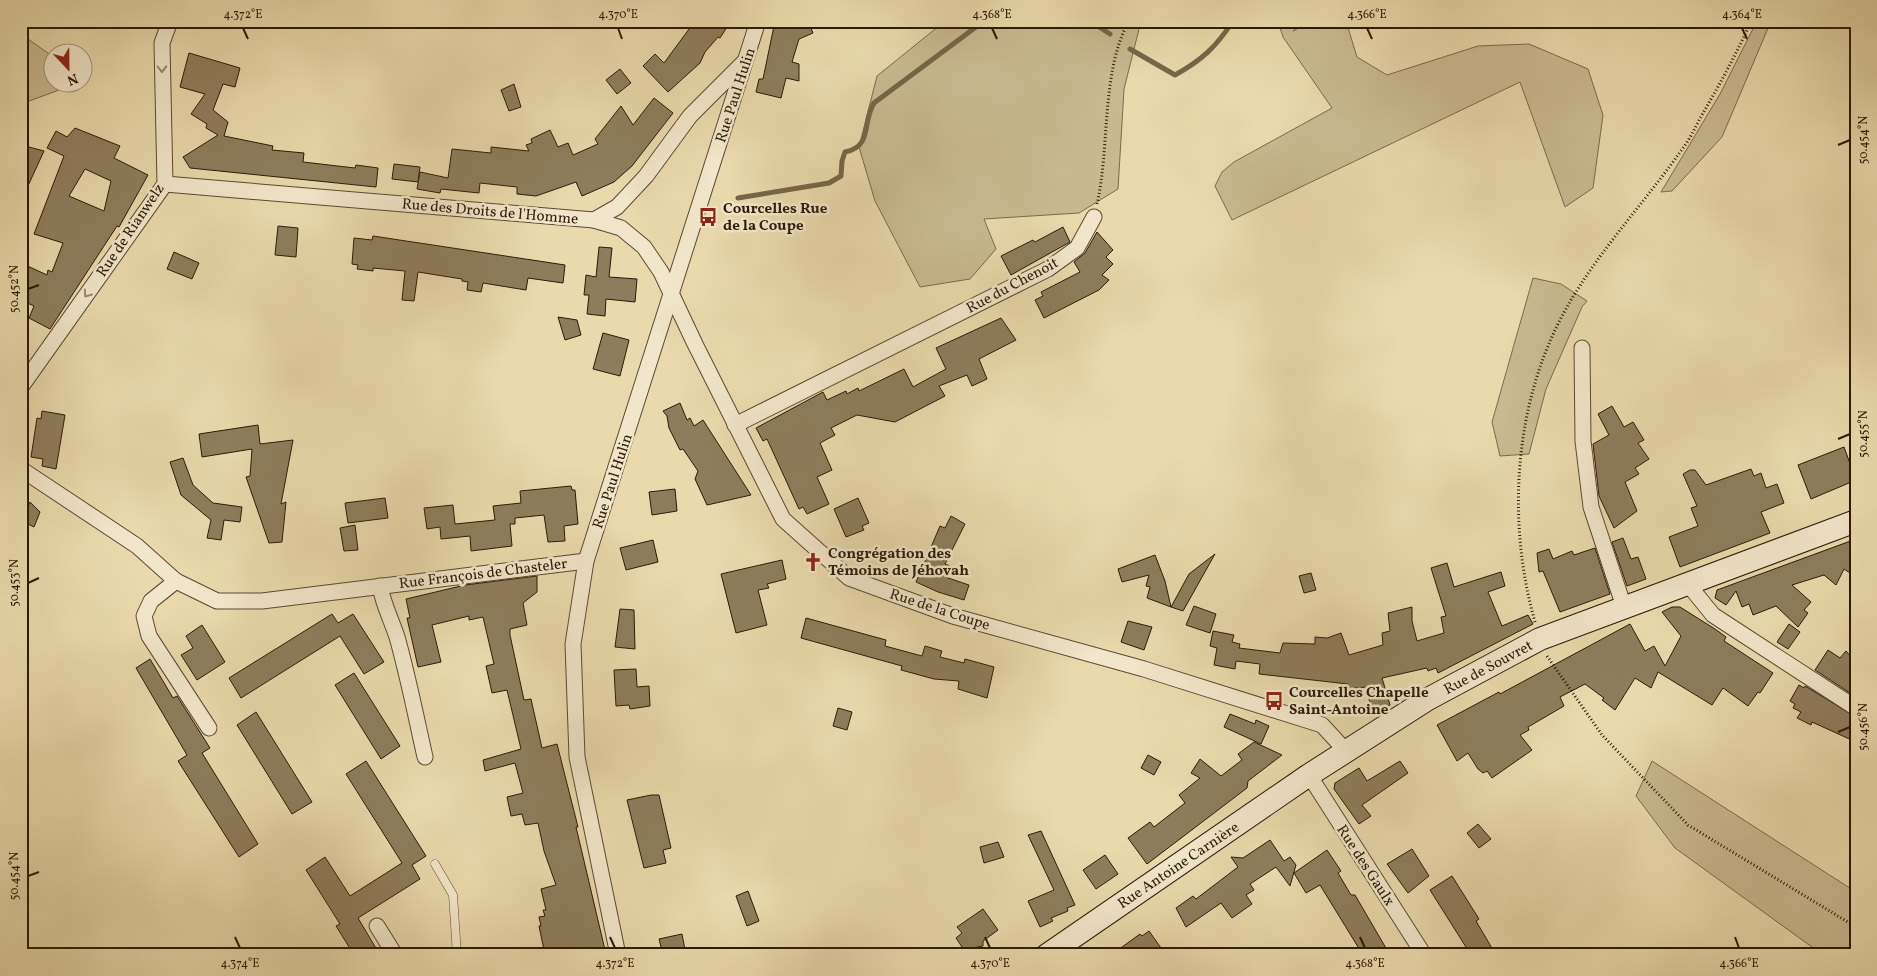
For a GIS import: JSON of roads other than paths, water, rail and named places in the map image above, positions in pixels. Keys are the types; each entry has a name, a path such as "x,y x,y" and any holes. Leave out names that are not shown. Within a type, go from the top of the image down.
{"main road":[{"name":"Rue de Souvret","path":"1309,775 1428,700 1540,639 1856,521"},
{"name":"Rue Antoine Carnière","path":"1047,955 1309,775"}],"street":[{"name":"Rue de Rianwelz","path":"21,387 165,184 162,43 170,21"},
{"name":"Rue Paul Hulin","path":"618,955 577,757 573,644 586,561 758,21"},
{"name":"Rue des Droits de l'Homme","path":"165,184 594,220 617,207 646,176 690,116 746,60"},
{"name":"Rue du Chenoit","path":"735,425 1048,269 1077,248 1094,217"},
{"name":"Rue de la Coupe","path":"594,220 621,228 644,247 661,272 671,296 783,520 849,578 953,616 1144,669 1322,725 1346,751"},
{"path":"1582,348 1583,441 1591,507 1624,607"},
{"name":"Rue François de Chasteler","path":"21,469 137,546 176,581 217,601 262,601 586,561"},
{"path":"176,581 152,601 144,616 149,636 210,728"},
{"path":"1687,583 1714,615 1856,708"},
{"name":"Rue François de Chasteler","path":"380,586 383,603 396,635 403,660 425,757"},
{"name":"Rue des Gaulx","path":"1309,775 1424,955"},
{"path":"377,926 395,955"}],"lane":[{"path":"435,864 454,895 457,955"}],"waterway":[{"path":"738,198 829,183 841,176 845,152 860,145 866,132 870,110 874,103 984,21"},
{"path":"1090,21 1110,34"},
{"path":"1130,49 1175,75 1208,52 1233,21"}],"place":[{"name":"Courcelles Rue de la Coupe","path":"708,217"},
{"name":"Congrégation des Témoins de Jéhovah","path":"813,562"},
{"name":"Courcelles Chapelle Saint-Antoine","path":"1274,701"}]}
